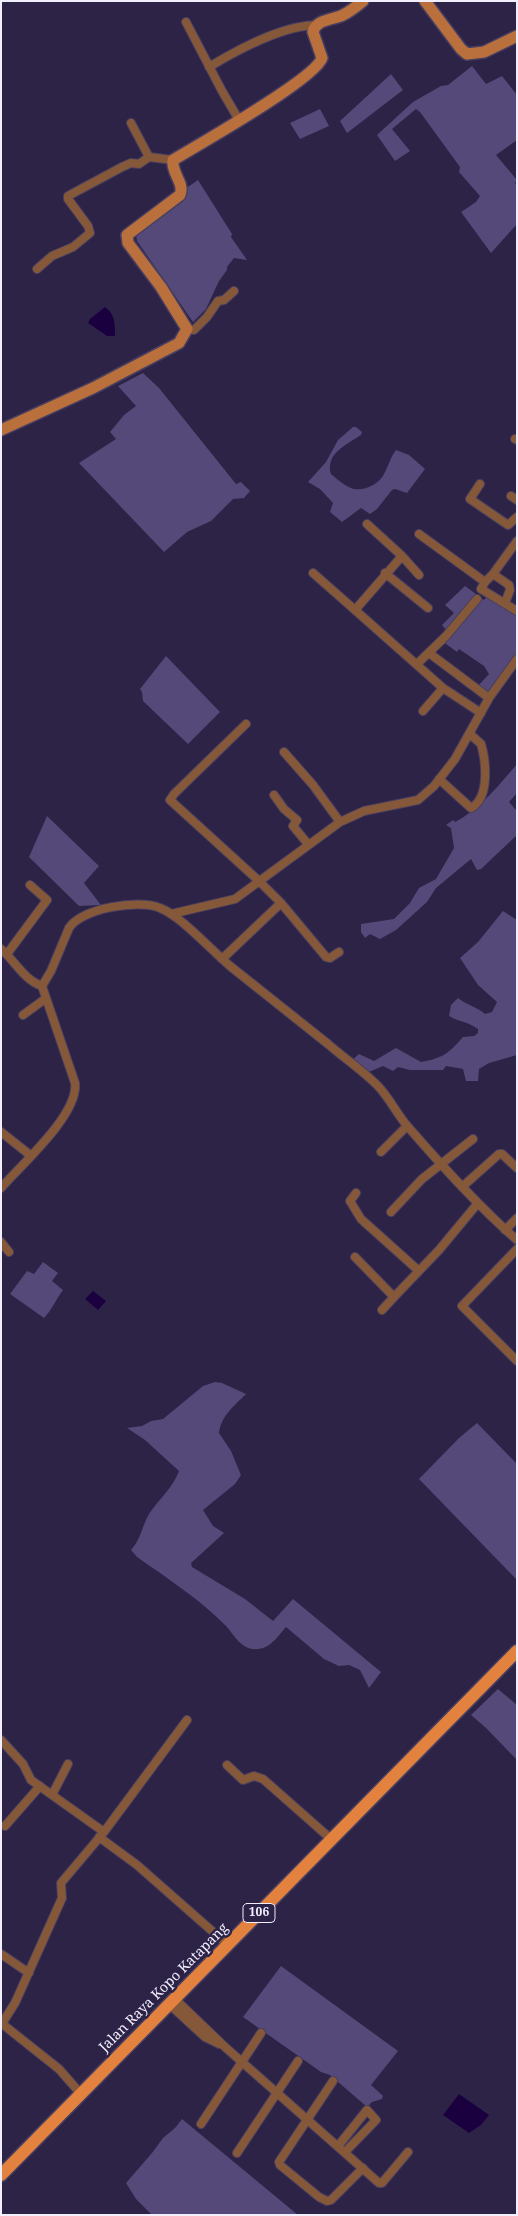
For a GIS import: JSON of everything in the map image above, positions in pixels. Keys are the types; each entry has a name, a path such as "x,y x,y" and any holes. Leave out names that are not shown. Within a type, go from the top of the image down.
{"main road":[{"name":"Jalan Raya Kopo Katapang","path":"1,2175 517,1651"}],"street":[{"path":"209,67 274,36 303,25 317,25 342,16 363,1"},
{"path":"425,1 461,49 467,54 484,52 517,36"},
{"path":"186,22 239,120"},
{"path":"37,269 52,256 73,247 90,233 88,226 68,199 68,196 131,162 140,164 149,158 173,160 262,106 319,65 322,55 313,32 317,25"},
{"path":"131,123 149,158"},
{"path":"173,160 172,163 182,188 182,193 129,232 126,238 187,329 194,330 218,301 224,300 234,290"},
{"path":"1,430 93,388 159,355 179,343 187,329"},
{"path":"480,484 470,498 509,525 517,517"},
{"path":"367,524 402,556 419,575"},
{"path":"419,534 485,582"},
{"path":"517,541 481,589 517,611"},
{"path":"355,610 385,572 402,556"},
{"path":"385,572 428,608"},
{"path":"313,573 443,688 480,713"},
{"path":"493,574 509,585 510,590 505,603"},
{"path":"417,664 446,636 477,599"},
{"path":"429,653 489,698"},
{"path":"171,914 235,899 340,822 364,811 414,802 434,786 470,734 489,698 517,659"},
{"path":"423,711 443,688"},
{"path":"246,724 170,800 281,903 326,957 330,958 339,952"},
{"path":"439,779 471,808 478,802 485,780 484,759 481,744 470,734"},
{"path":"284,752 314,785 340,822"},
{"path":"274,795 297,820 293,826 308,844"},
{"path":"30,885 47,900 4,952 35,984 42,986"},
{"path":"222,959 281,903"},
{"path":"1,1188 64,1117 75,1096 75,1083 42,986 51,971 69,928 80,916 99,910 142,904 156,906 171,914 222,959 298,1018 378,1085 407,1126 462,1187 517,1240"},
{"path":"23,1015 45,999"},
{"path":"381,1152 407,1126"},
{"path":"1,1132 30,1155"},
{"path":"391,1212 422,1178 473,1139"},
{"path":"462,1187 499,1154 502,1154 517,1168"},
{"path":"356,1193 350,1201 357,1214 419,1271"},
{"path":"382,1310 478,1203"},
{"path":"505,1230 517,1218"},
{"path":"1,1242 9,1252"},
{"path":"517,1248 462,1306 517,1362"},
{"path":"355,1257 394,1297"},
{"path":"80,2093 60,2069 2,2024 10,2014 62,1898 61,1883 101,1835 187,1720"},
{"path":"1,1740 23,1764 30,1779 137,1865 228,1945"},
{"path":"52,1795 68,1764"},
{"path":"227,1765 243,1780 254,1776 263,1779 331,1839"},
{"path":"5,1826 40,1786"},
{"path":"1,1954 29,1973"},
{"path":"172,2002 243,2061 382,2183 408,2152"},
{"path":"201,2124 261,2033"},
{"path":"236,2153 298,2061"},
{"path":"333,2081 279,2162 280,2165 319,2197 327,2201 331,2200 363,2168"},
{"path":"338,2146 367,2110 376,2120 345,2152"}],"shaded area":[{"path":"472,66 486,84 502,76 517,95 517,140 496,155 517,180 515,183 517,186 517,224 491,253 461,212 476,202 480,196 459,172 460,167 420,112 416,109 392,129 410,151 395,161 377,135 413,102 441,86 448,85"},
{"path":"391,74 403,90 347,133 340,121"},
{"path":"320,109 329,126 300,139 290,123"},
{"path":"198,180 232,234 231,237 247,260 234,258 219,281 206,309 193,322 137,241 136,235 182,202 186,197 185,189"},
{"path":"105,307 113,316 115,336 107,336 88,323 90,319"},
{"path":"143,373 159,388 236,484 241,482 250,491 244,498 233,499 211,521 187,532 164,552 79,463 116,439 110,432 124,415 136,406 118,386"},
{"path":"353,427 362,432 361,435 338,451 331,461 330,467 331,474 348,487 363,489 375,484 382,478 396,450 409,455 425,469 407,493 395,489 392,490 377,509 370,514 361,508 342,522 330,512 333,503 320,489 308,482 326,462 338,440"},
{"path":"465,586 484,600 491,592 517,609 517,654 487,694 478,686 489,674 484,666 459,649 457,652 442,641 450,635 442,625 454,613 445,605"},
{"path":"166,656 220,712 188,744 143,701 140,689"},
{"path":"517,764 517,793 509,802 517,811 517,835 481,869 477,870 471,859 436,888 427,902 396,930 380,939 370,934 365,938 361,932 361,924 394,919 410,903 419,888 436,879 454,848 451,828 446,825 453,820 455,822 464,817 473,810"},
{"path":"47,816 99,866 84,883 101,905 79,906 29,857"},
{"path":"503,911 517,920 517,1055 489,1063 479,1069 478,1081 466,1081 463,1069 446,1066 443,1070 410,1070 398,1067 393,1071 383,1066 369,1072 352,1060 359,1054 374,1061 396,1048 421,1062 440,1057 453,1048 463,1037 474,1036 478,1033 478,1029 474,1026 449,1016 451,1005 458,998 485,1014 492,1012 497,1002 478,985 460,958 478,942"},
{"path":"43,1262 58,1273 52,1281 63,1290 44,1318 10,1294 27,1271 34,1274"},
{"path":"93,1291 106,1301 98,1310 85,1299"},
{"path":"215,1382 222,1383 246,1394 225,1416 219,1433 231,1451 241,1475 235,1484 203,1510 213,1526 224,1533 191,1563 192,1567 245,1599 273,1621 293,1599 381,1672 369,1688 360,1670 349,1665 339,1666 324,1659 286,1627 264,1648 253,1649 244,1646 204,1606 137,1557 131,1550 149,1514 170,1488 179,1471 145,1440 127,1428 142,1426 151,1421 163,1419 203,1386"},
{"path":"477,1423 517,1464 517,1580 419,1479 459,1438"},
{"path":"498,1689 517,1705 517,1760 471,1715"},
{"path":"281,1966 398,2051 371,2085 383,2096 382,2099 372,2102 367,2107 330,2075 321,2072 243,2017"},
{"path":"459,2094 489,2115 481,2125 469,2133 443,2115"},
{"path":"182,2119 298,2215 152,2215 136,2199 126,2183 163,2138"}]}
